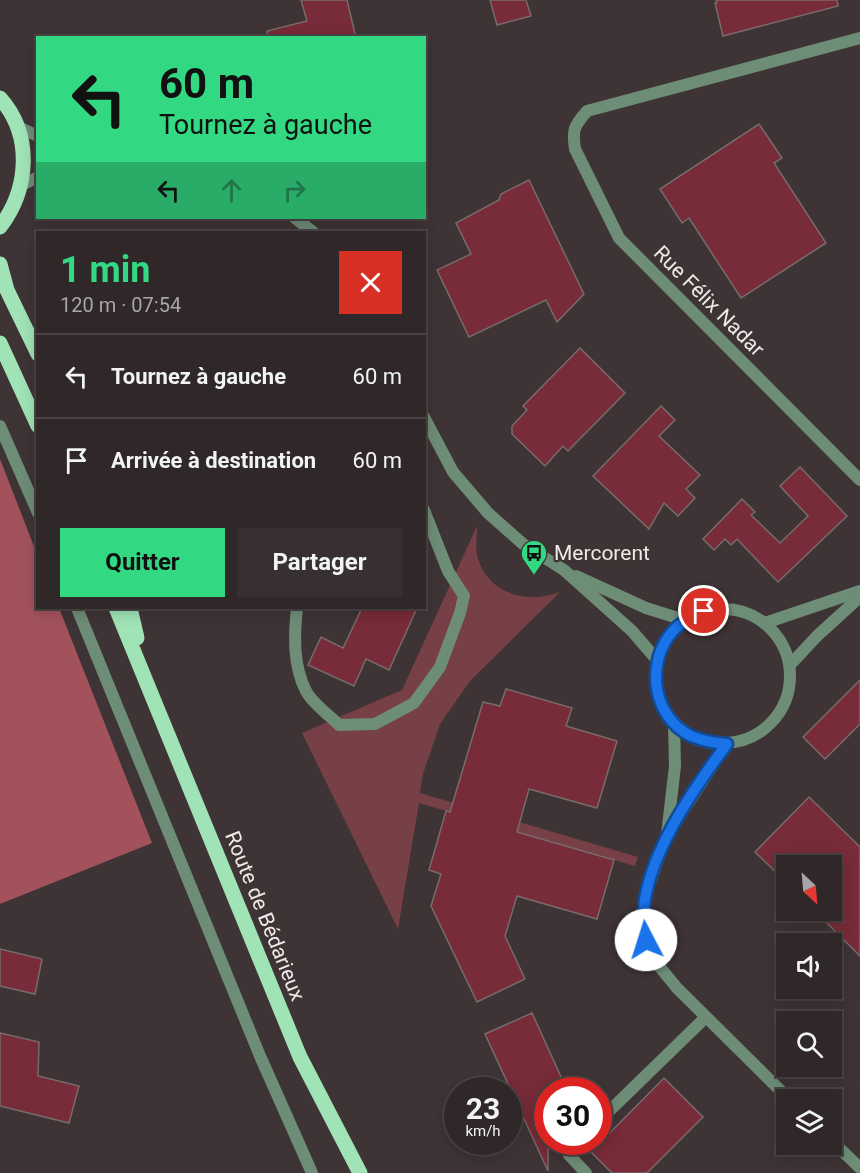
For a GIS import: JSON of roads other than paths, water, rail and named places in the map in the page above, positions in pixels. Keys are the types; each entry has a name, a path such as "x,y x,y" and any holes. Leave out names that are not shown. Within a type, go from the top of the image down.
{"main road":[{"path":"0,98 18,128 24,156 22,185 11,213 0,227"},
{"path":"0,264 7,290 36,350"},
{"path":"0,343 36,422"},
{"name":"Route de Bédarieux","path":"116,609 300,1057 360,1173"},
{"name":"Route de Bédarieux","path":"130,609 143,670"}],"street":[{"name":"Rue Félix Nadar","path":"860,38 587,111 576,123 573,134 575,149 619,238 860,480"},
{"path":"18,128 36,135"},
{"path":"22,185 36,178"},
{"path":"296,219 312,231"},
{"path":"426,422 453,472 488,513 523,544 564,570 646,608 684,621"},
{"path":"0,426 36,508"},
{"path":"297,609 296,663 306,693 339,725 375,724 414,703 440,667 464,596 448,571 426,515"},
{"path":"564,570 632,631 657,660"},
{"path":"765,623 860,591"},
{"path":"790,665 817,636 860,597"},
{"path":"77,609 260,1056 312,1173"},
{"path":"725,609 746,612 765,623 777,635 790,665 790,688 782,709 768,726 749,739 727,744 708,742 689,735 674,723 657,693 655,676 657,660 663,645 684,621 704,611 725,609"},
{"path":"674,723 675,766 666,835 644,898 643,926 650,955 677,988 779,1089"},
{"path":"666,835 727,744"},
{"path":"612,1108 706,1017"},
{"path":"842,1151 860,1168"},
{"path":"569,1155 586,1173"}],"place":[{"name":"Mercorent","path":"534,576"}]}
